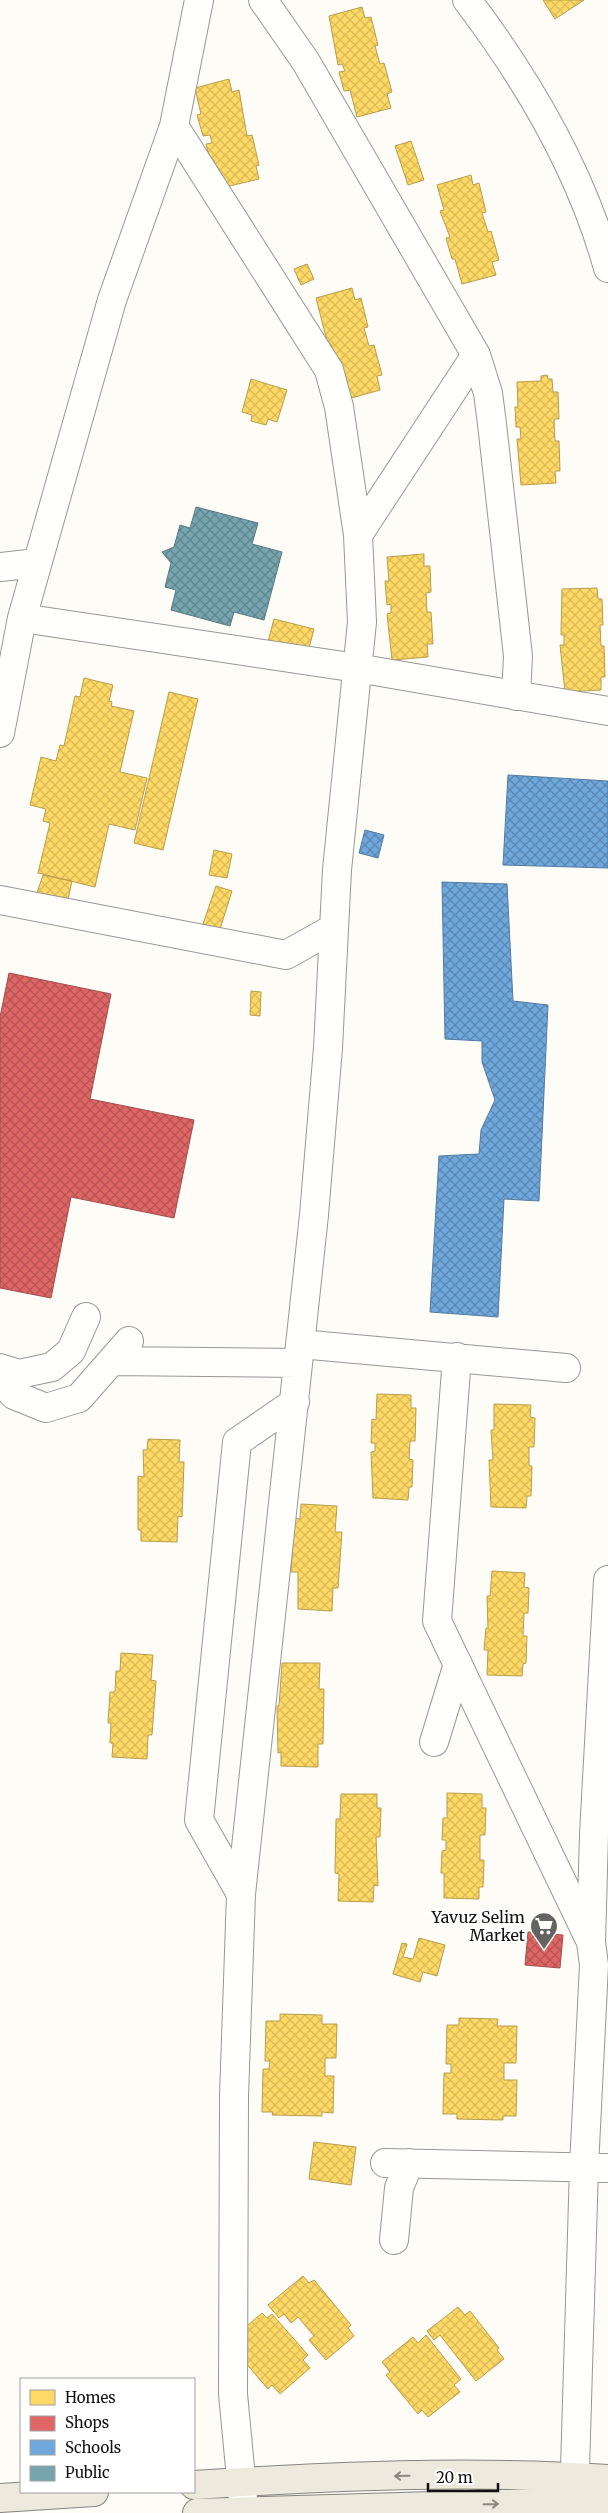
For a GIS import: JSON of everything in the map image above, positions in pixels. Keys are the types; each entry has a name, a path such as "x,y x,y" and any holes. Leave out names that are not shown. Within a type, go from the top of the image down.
{"main road":[{"path":"195,2485 386,2476 480,2474 608,2504"},
{"path":"197,2513 575,2497 608,2478"},
{"path":"0,2498 78,2493"}],"street":[{"path":"0,733 22,618 112,300 174,126 199,0"},
{"path":"263,0 306,62 476,356 488,393 492,424 518,656 516,696"},
{"path":"467,0 523,83 555,137 576,180 608,268"},
{"path":"174,126 329,370 339,407 358,535 362,622 337,870 328,1048 314,1215 241,1894 234,2096 233,2394 244,2510"},
{"path":"358,535 476,356"},
{"path":"0,567 38,563"},
{"path":"22,618 357,668 608,711"},
{"path":"0,900 286,955 334,928"},
{"path":"0,1368 19,1374 52,1368 71,1352 86,1317"},
{"path":"0,1381 14,1395 46,1408 79,1398 121,1351 457,1357 566,1368"},
{"path":"457,1357 437,1621 598,1957"},
{"path":"241,1894 199,1820 236,1442 295,1402"},
{"path":"575,2497 596,2167 598,1957 594,1834 608,1580"},
{"path":"434,1742 458,1664"},
{"path":"394,2240 398,2188 397,2163 596,2167"}],"building: Homes":[{"path":"543,0 584,0 555,19"},
{"path":"362,7 365,18 371,17 378,45 375,46 380,64 384,63 392,92 387,94 391,108 357,117 350,90 344,91 339,72 345,71 342,64 338,65 329,16"},
{"path":"229,79 232,92 239,90 247,136 252,135 259,165 256,166 259,179 221,188 214,160 210,161 206,144 212,143 210,135 203,136 197,115 201,114 195,88"},
{"path":"411,141 424,180 408,185 395,146"},
{"path":"471,175 473,185 479,183 486,212 482,213 488,232 491,231 499,260 492,262 496,275 462,284 455,259 452,259 446,238 450,237 440,211 444,210 437,185"},
{"path":"307,264 314,279 301,285 294,269"},
{"path":"352,288 355,300 361,298 368,327 364,328 369,346 374,345 382,375 377,376 380,390 344,400 334,353 331,344 328,345 316,298"},
{"path":"547,375 548,379 552,379 553,392 558,392 559,419 554,419 555,441 559,441 560,471 555,471 556,483 521,485 517,439 521,439 520,427 516,427 515,407 518,407 517,382 541,381 541,376"},
{"path":"251,379 287,390 277,422 268,419 266,425 251,421 252,415 242,412"},
{"path":"424,554 424,566 430,566 431,592 426,593 427,612 431,612 433,644 427,644 428,657 392,660 387,614 391,613 391,604 387,605 385,581 389,581 387,557"},
{"path":"597,588 598,599 602,599 603,625 600,625 601,646 604,646 605,677 601,677 601,690 565,692 560,645 564,645 564,635 561,635 562,589"},
{"path":"274,619 314,629 306,659 266,649"},
{"path":"84,678 113,685 109,701 112,702 111,706 134,711 120,772 147,778 135,830 109,824 95,887 38,873 50,823 43,821 46,809 30,805 41,757 56,761 60,745 64,746 75,696 80,697"},
{"path":"169,692 198,699 163,850 134,843"},
{"path":"214,850 232,854 227,878 209,875"},
{"path":"43,875 72,881 68,899 65,898 64,900 37,893"},
{"path":"216,886 232,891 220,929 203,924"},
{"path":"251,991 261,992 260,1016 250,1015"},
{"path":"377,1394 411,1395 411,1408 416,1408 415,1441 410,1441 409,1459 413,1460 412,1487 409,1487 408,1500 373,1498 371,1452 375,1451 375,1443 371,1443 372,1419 376,1420"},
{"path":"494,1404 531,1405 530,1417 535,1418 534,1447 529,1447 529,1466 532,1466 531,1496 527,1496 526,1508 491,1507 489,1460 493,1460 491,1430 494,1430"},
{"path":"148,1439 180,1440 179,1462 184,1462 182,1517 178,1516 177,1542 141,1541 141,1530 138,1530 138,1476 144,1477 143,1450 147,1450"},
{"path":"301,1504 337,1506 335,1532 342,1532 338,1588 333,1588 332,1611 298,1609 298,1572 291,1572 294,1518 300,1519"},
{"path":"492,1571 525,1573 524,1587 529,1588 528,1613 524,1613 523,1636 527,1636 526,1663 523,1664 522,1676 487,1675 488,1650 484,1650 486,1628 488,1628 487,1596 490,1596"},
{"path":"121,1653 153,1655 151,1680 156,1681 152,1735 148,1735 147,1759 112,1757 113,1743 110,1743 111,1723 108,1723 110,1692 115,1692 116,1671 120,1671"},
{"path":"282,1663 320,1663 319,1689 324,1689 323,1744 318,1744 318,1767 281,1766 281,1752 278,1753 277,1706 279,1706"},
{"path":"447,1793 482,1794 482,1808 486,1808 485,1835 480,1835 480,1860 484,1860 483,1887 479,1887 479,1899 444,1898 444,1873 441,1873 442,1851 446,1850 446,1840 442,1840 443,1818 447,1818"},
{"path":"341,1794 377,1794 377,1808 381,1808 380,1837 376,1837 378,1886 374,1885 373,1902 338,1901 339,1874 335,1873 336,1819 340,1819"},
{"path":"419,1938 445,1945 437,1976 423,1972 420,1982 393,1974 402,1943 407,1944 403,1957 413,1959"},
{"path":"280,2014 322,2015 322,2024 337,2024 336,2058 325,2058 325,2076 334,2076 333,2113 322,2112 322,2116 272,2115 273,2112 262,2112 263,2069 269,2069 270,2061 265,2061 266,2021 280,2021"},
{"path":"459,2018 498,2019 497,2026 517,2026 516,2063 504,2063 504,2080 517,2080 516,2116 503,2116 503,2120 457,2119 457,2114 443,2114 444,2073 451,2073 451,2064 446,2064 447,2025 459,2025"},
{"path":"314,2142 356,2147 351,2185 309,2179"},
{"path":"303,2276 309,2283 314,2280 351,2325 348,2328 354,2336 326,2360 309,2340 314,2336 298,2317 291,2323 284,2314 279,2318 268,2305"},
{"path":"458,2307 465,2315 470,2311 499,2348 497,2350 504,2359 476,2381 440,2335 434,2340 427,2331"},
{"path":"262,2313 267,2318 272,2314 308,2355 303,2360 310,2368 280,2394 272,2385 268,2389 238,2354 234,2337"},
{"path":"426,2335 461,2379 454,2385 460,2392 428,2417 422,2410 418,2414 386,2375 390,2372 382,2362 413,2337 418,2343"}],"building: Shops":[{"path":"9,973 111,994 90,1099 194,1120 174,1218 71,1197 51,1298 0,1288 0,1017"},
{"name":"Yavuz Selim Market","path":"528,1932 563,1935 560,1968 525,1965"}],"building: Schools":[{"path":"508,775 608,781 608,868 503,865"},
{"path":"365,830 384,835 378,858 359,853"},
{"path":"442,882 507,884 513,1001 548,1005 539,1201 504,1199 498,1317 430,1312 439,1156 479,1154 481,1130 495,1100 482,1062 482,1041 445,1039"}],"building: Public":[{"path":"196,507 258,523 252,544 282,552 264,620 234,612 230,626 171,610 176,590 165,587 171,563 162,552 174,547 180,525 190,528"}],"place":[{"name":"Yavuz Selim Market","path":"544,1950"}]}
